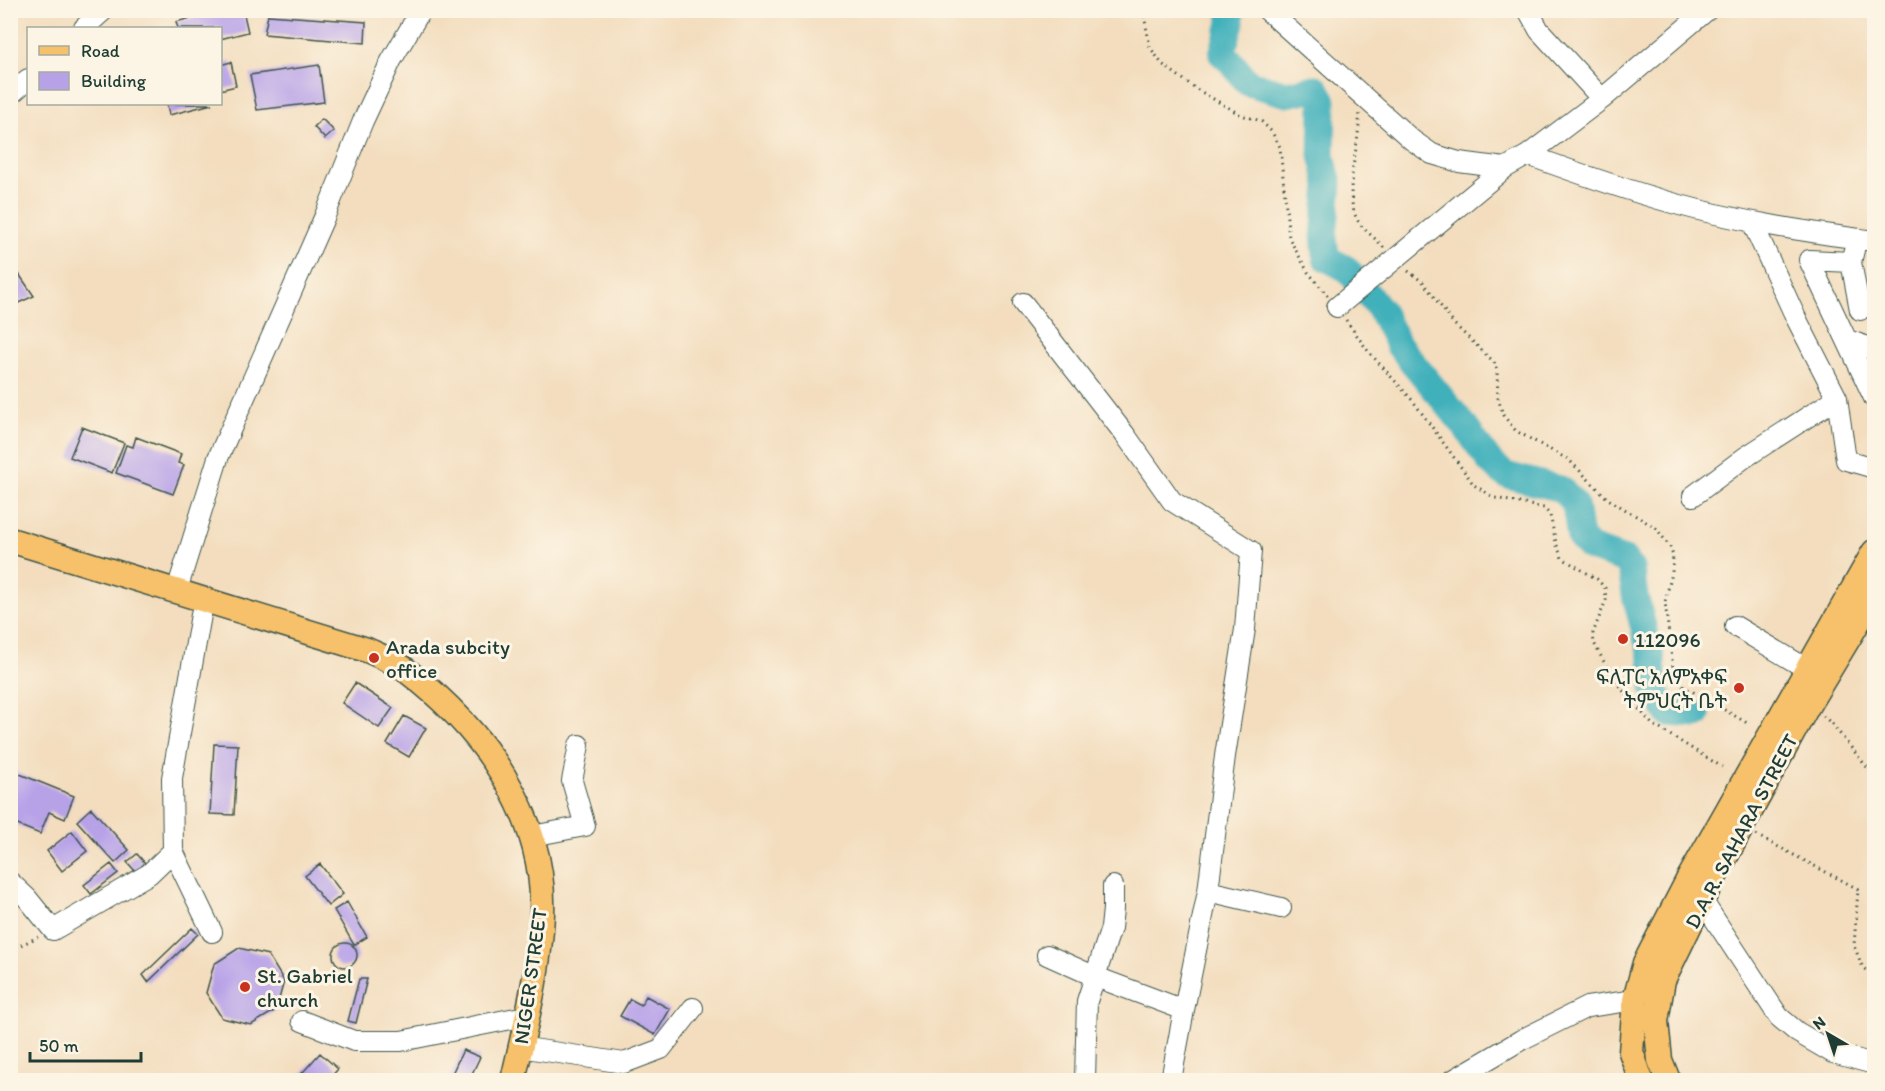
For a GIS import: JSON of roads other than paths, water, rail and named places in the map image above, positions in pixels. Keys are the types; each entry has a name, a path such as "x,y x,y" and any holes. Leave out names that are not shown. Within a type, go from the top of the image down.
{"main road":[{"name":"NIGER STREET","path":"10,540 367,650 405,670 451,708 485,746 520,805 532,836 540,877 542,913 535,972 513,1080"},
{"name":"D.A.R. SAHARA STREET","path":"1641,1080 1631,1052 1635,1000 1645,963 1694,870 1875,552"},
{"name":"D.A.R. SAHARA STREET","path":"1668,1080 1660,1060 1656,1021 1663,981 1702,900 1808,705 1875,596"}],"street":[{"path":"85,27 104,10"},
{"path":"177,590 218,459 324,218 363,121 391,61 420,10"},
{"path":"1267,10 1412,140 1432,154 1459,162 1505,168"},
{"path":"1528,10 1539,30 1602,99"},
{"path":"1337,307 1505,168 1528,155 1602,99 1707,10"},
{"path":"10,95 27,80"},
{"path":"1528,155 1608,184 1678,205 1752,222 1866,239 1851,262"},
{"path":"1752,222 1796,318 1837,398 1846,460 1874,467"},
{"path":"1851,262 1809,260 1843,331 1869,378 1875,398"},
{"path":"1843,331 1867,313 1851,262"},
{"path":"1023,303 1126,436 1172,501 1251,551 1245,628 1208,891 1171,1080"},
{"path":"1843,331 1875,349"},
{"path":"1693,496 1744,458 1837,398"},
{"path":"204,598 172,778 173,851 212,932"},
{"path":"1736,626 1807,669"},
{"path":"532,836 585,826 572,781 579,745"},
{"path":"10,882 27,898 53,930 149,874 173,851"},
{"path":"1085,1080 1087,1001 1111,928 1113,886"},
{"path":"1208,891 1281,908"},
{"path":"1702,900 1779,1017 1812,1042 1833,1053 1866,1062 1869,1080"},
{"path":"1047,955 1096,977 1184,1010"},
{"path":"1453,1080 1521,1040 1587,1007 1635,1000"},
{"path":"520,1047 624,1063 661,1050 693,1008"},
{"path":"302,1021 354,1041 401,1041 526,1016"}],"waterway":[{"path":"1230,10 1231,23 1222,54 1248,83 1287,94 1316,88 1323,101 1322,156 1329,184 1324,236 1326,258 1347,269 1380,309 1399,346 1464,425 1490,462 1506,475 1561,489 1575,504 1580,538 1590,548 1625,560 1631,568 1635,596 1652,659 1654,689 1668,713 1697,715"}],"place":[{"name":"112096","path":"1623,639"},
{"name":"Arada subcity office","path":"374,658"},
{"name":"ፍሊፐር አለምአቀፍ ትምህርት ቤት","path":"1739,688"},
{"name":"St. Gabriel church","path":"245,987"}]}
